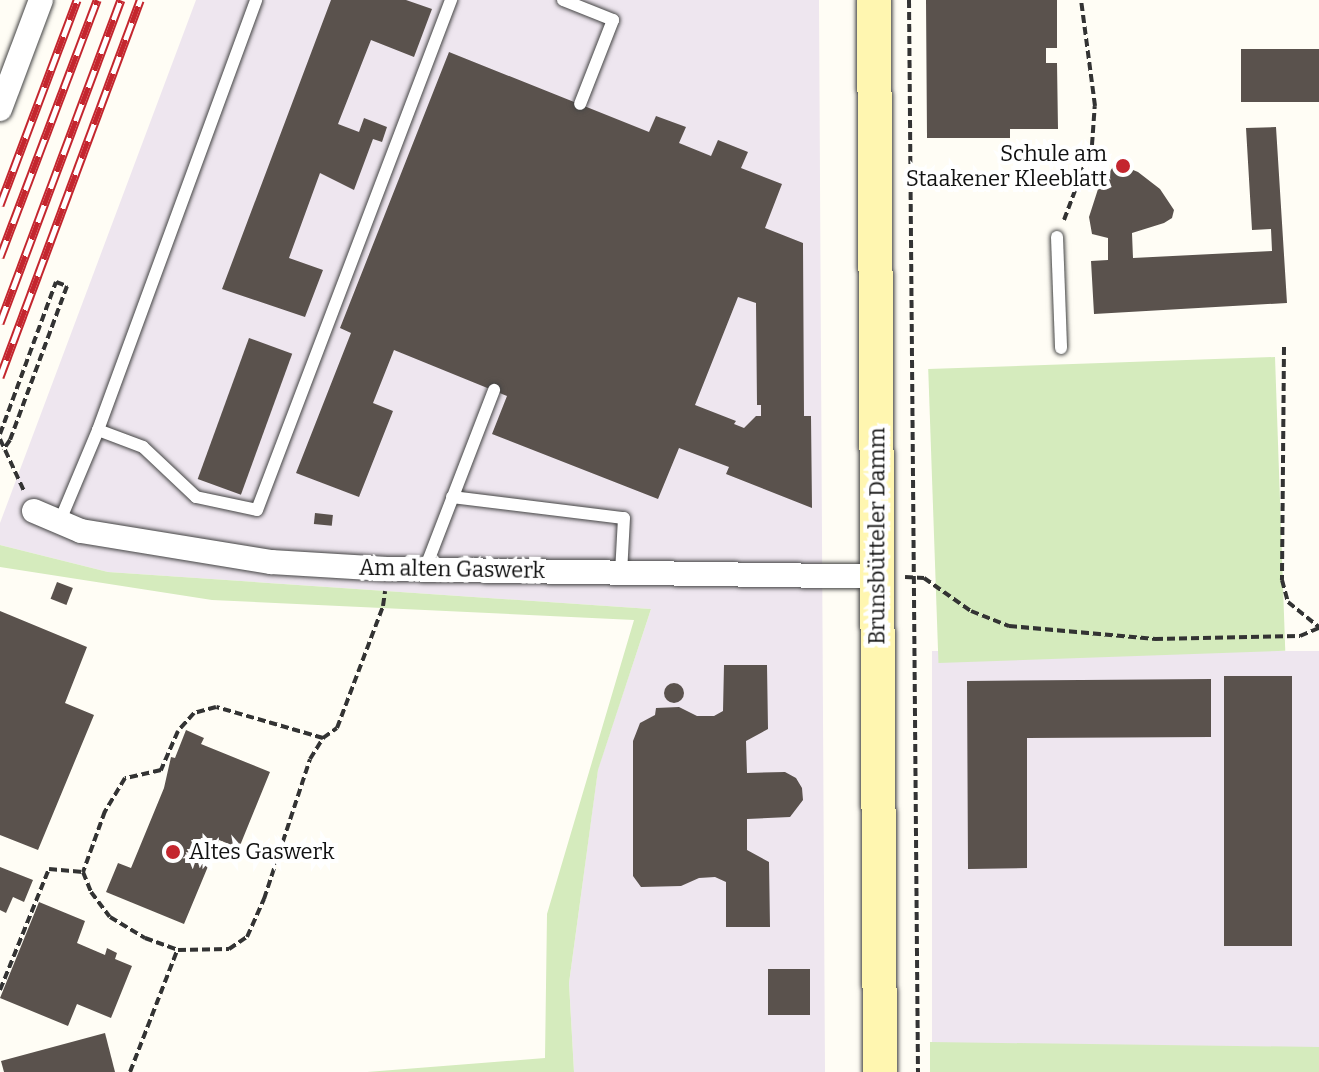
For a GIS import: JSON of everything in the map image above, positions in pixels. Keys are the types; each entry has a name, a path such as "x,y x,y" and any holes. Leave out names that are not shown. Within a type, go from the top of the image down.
{"main road":[{"name":"Brunsbütteler Damm","path":"874,0 880,1072"}],"street":[{"path":"0,109 41,0"},
{"name":"Am alten Gaswerk","path":"34,511 59,523 158,545 271,562 387,569 877,577"}],"lane":[{"path":"59,523 98,430 256,0"},
{"path":"98,430 143,447 196,497 257,510 451,0"},
{"path":"563,0 613,20 580,104"},
{"path":"1057,237 1061,348"},
{"path":"425,569 494,390"},
{"path":"452,497 624,518 621,573"}],"path":[{"path":"909,0 918,1072"},
{"path":"1057,237 1092,145 1095,106 1081,0"},
{"path":"3,450 10,440 67,286 56,282 0,437 3,450 34,511"},
{"path":"915,577 924,578 971,611 1009,626 1155,639 1300,636 1319,628 1288,602 1282,580 1284,347"},
{"path":"323,738 216,707 194,713 178,731 161,770 125,778 105,811 83,872 91,892 110,917 145,938 178,950 229,949 247,937 264,899 310,759 323,738 337,728 383,606 387,569"},
{"path":"0,990 49,869 83,872"},
{"path":"130,1072 178,950"}],"shaded area":[{"path":"196,0 819,0 825,1072 574,1072 569,983 598,769 651,609 108,572 0,545 0,523"},
{"path":"932,651 1319,651 1319,1047 932,1047"}],"green space":[{"path":"1275,357 1285,651 938,663 928,369"},
{"path":"0,545 108,572 651,609 598,770 569,983 574,1072 367,1072 545,1058 547,914 634,620 212,600 0,567"},
{"path":"930,1042 1319,1047 1319,1072 930,1072"}],"building":[{"path":"331,0 406,0 432,9 414,57 371,40 338,124 359,132 364,118 387,127 382,142 373,139 354,190 320,173 289,258 323,270 305,317 222,289"},
{"path":"926,0 1057,0 1057,48 1046,48 1046,63 1057,63 1058,129 1010,129 1010,138 927,138"},
{"path":"1241,49 1319,49 1319,102 1241,102"},
{"path":"449,52 649,132 656,116 686,127 679,143 711,156 718,140 748,152 741,168 782,184 765,228 803,243 804,416 811,416 812,508 726,474 729,467 679,448 658,499 492,434 507,396 394,350 373,403 393,411 359,497 296,473 351,333 340,328","holes":["738,297 756,303 757,405 761,405 761,416 756,416 744,428 734,424 736,421 695,405"]},
{"path":"1276,127 1287,303 1094,314 1091,261 1108,260 1108,238 1092,234 1089,217 1099,186 1113,167 1121,165 1138,172 1160,189 1174,210 1172,218 1164,223 1132,233 1133,258 1272,251 1271,229 1252,230 1246,128"},
{"path":"249,338 292,354 241,495 198,479"},
{"path":"315,513 333,515 332,526 314,524"},
{"path":"57,582 73,588 66,605 51,599"},
{"path":"0,611 87,647 65,703 94,715 38,850 0,835"},
{"path":"724,665 767,665 768,729 746,741 747,773 785,772 796,778 802,788 803,800 790,817 747,819 747,850 769,862 770,927 726,927 726,882 715,877 699,878 681,886 641,887 633,876 633,741 640,723 655,715 656,708 679,707 697,716 714,716 723,711"},
{"path":"1224,676 1292,676 1292,946 1224,946"},
{"path":"1211,679 1211,737 1027,738 1027,868 968,869 967,681"},
{"path":"674,683 681,686 684,693 681,700 674,703 667,700 664,693 667,686"},
{"path":"186,730 204,738 201,744 270,772 239,848 219,840 184,924 106,892 118,863 131,868 164,788 171,757 175,758"},
{"path":"0,867 33,880 24,902 13,897 6,913 0,910"},
{"path":"39,902 85,921 77,943 105,955 107,948 117,953 115,959 132,966 111,1018 77,1004 68,1026 0,998"},
{"path":"768,969 810,969 810,1015 768,1015"},
{"path":"105,1033 115,1072 4,1072 1,1061"}],"railway":[{"path":"0,205 77,0"},
{"path":"0,257 97,0"},
{"path":"0,323 121,0"},
{"path":"0,377 140,0"}],"place":[{"name":"Schule am Staakener Kleeblatt","path":"1123,166"},
{"name":"Altes Gaswerk","path":"173,852"}]}
